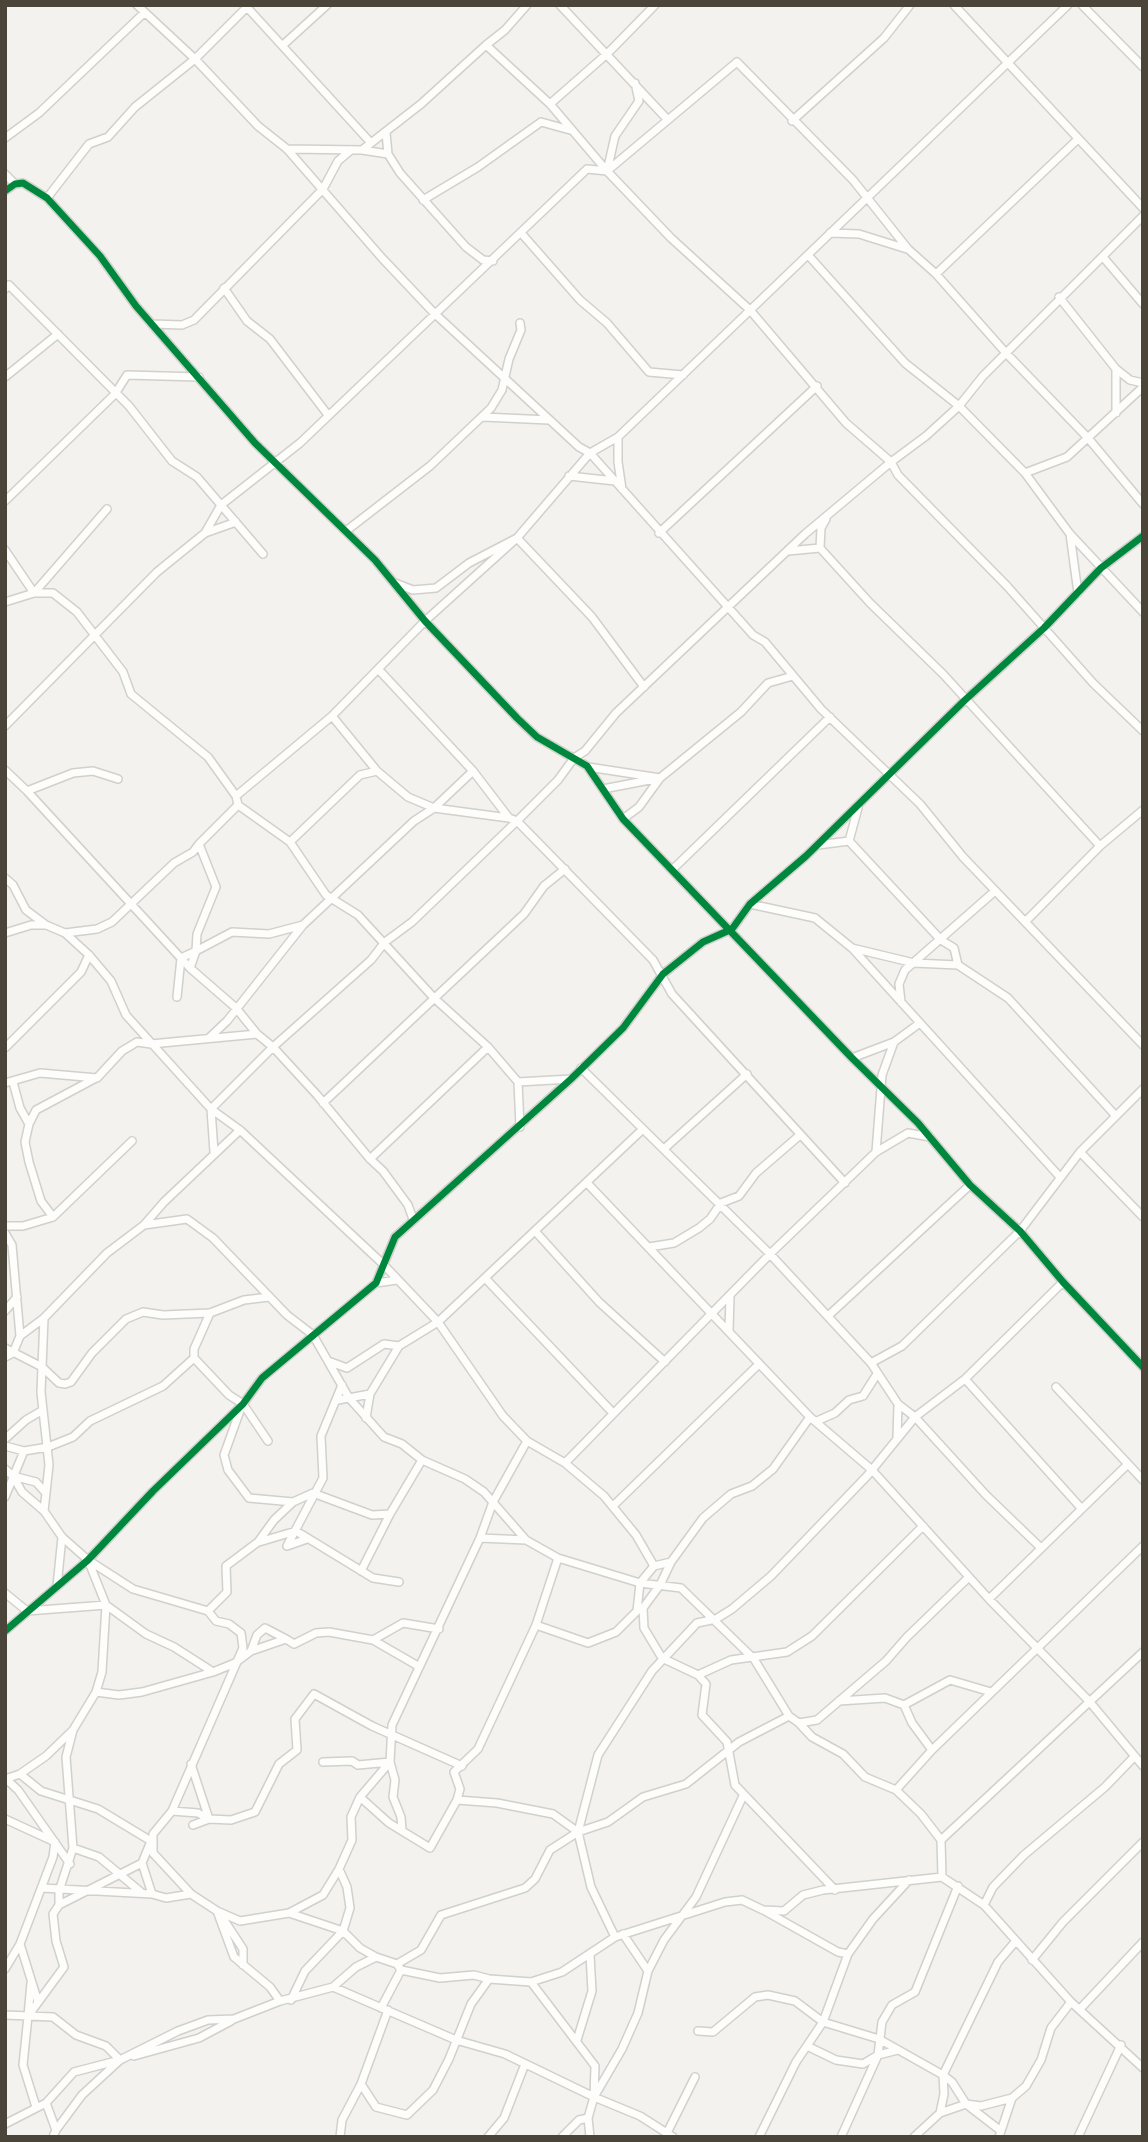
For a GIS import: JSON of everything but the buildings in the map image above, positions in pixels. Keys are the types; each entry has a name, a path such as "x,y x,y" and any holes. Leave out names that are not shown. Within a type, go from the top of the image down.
{"street":[{"path":"138,5 195,59 258,126 286,149 434,313 579,447 590,453 753,635 765,642 830,717 891,774 995,891 1143,1045"},
{"path":"283,45 327,5"},
{"path":"362,150 386,133 505,30 527,5"},
{"path":"560,5 667,119"},
{"path":"792,121 884,38 911,5"},
{"path":"954,5 1143,208"},
{"path":"236,796 332,716 425,621 517,538 590,453 618,437 867,195 1068,5"},
{"path":"1082,5 1139,57 1143,67"},
{"path":"47,198 89,145 108,137 135,107 195,59 246,6 371,143"},
{"path":"550,104 608,54 652,6"},
{"path":"5,138 39,113 144,13"},
{"path":"486,45 550,104 607,171 671,238 750,310 846,423 891,462 898,475 1143,731"},
{"path":"205,533 221,505 276,461 388,361 434,313 522,234 587,169 607,171 737,62 867,195 908,249 936,274 1006,353 1088,438 1143,504"},
{"path":"607,171 615,135 639,101 635,82"},
{"path":"424,200 478,167 541,122 570,130"},
{"path":"386,133 388,154 400,173 478,257 493,261"},
{"path":"936,274 1078,139"},
{"path":"286,149 351,149 388,154"},
{"path":"152,324 182,325 194,320 323,189 338,161 351,149"},
{"path":"5,174 15,184"},
{"path":"5,191 15,184 23,183 47,198 100,256 152,324 255,443 346,531 425,621 537,737 587,766 623,819 931,1138 970,1185 1020,1231 1063,1282 1143,1367"},
{"path":"214,1152 211,1110 273,1046 370,960 385,942 412,922 513,819 558,780 575,758 644,687 728,607 830,513 960,406 1059,297 1143,216"},
{"path":"830,233 859,234 908,249"},
{"path":"522,234 580,300 607,323 649,372 683,374"},
{"path":"808,255 905,363 960,406 1025,473 1070,534 1143,612"},
{"path":"1103,257 1143,304"},
{"path":"5,289 9,285 129,406 172,461 197,477 263,554"},
{"path":"224,288 247,321 270,340 328,415"},
{"path":"1025,473 1068,457 1143,385 1130,380 1116,369 1059,297"},
{"path":"346,531 430,466 483,417 498,399 506,379 509,359 521,330 520,323"},
{"path":"5,377 58,334"},
{"path":"1116,369 1116,413"},
{"path":"5,501 115,394 127,375 199,377"},
{"path":"659,533 817,386"},
{"path":"483,417 550,420"},
{"path":"618,437 622,489"},
{"path":"569,476 615,481"},
{"path":"34,593 107,509"},
{"path":"830,513 821,528 820,548 1100,846"},
{"path":"5,726 138,588 205,533 236,522"},
{"path":"1070,534 1078,593"},
{"path":"5,1631 88,1560 153,1491 243,1404 262,1378 376,1283 396,1237 413,1219 520,1128 623,1028 663,974 703,942 732,929 750,904 859,806 965,700 1044,628 1101,568 1143,536"},
{"path":"393,582 413,590 436,589 469,563 517,538"},
{"path":"517,538 592,617 644,687"},
{"path":"789,551 820,548"},
{"path":"5,550 34,593"},
{"path":"5,602 34,593 52,593 77,612 123,672 131,694 208,757 236,796 238,806 290,842 330,898 358,915 434,998 488,1047 518,1082 520,1128"},
{"path":"379,670 473,771 513,819 565,869 663,974 672,994 845,1183"},
{"path":"623,819 639,807 660,778 741,712 768,683 793,676"},
{"path":"332,716 377,771 408,797 433,808 513,819"},
{"path":"673,869 830,717"},
{"path":"587,766 660,778"},
{"path":"5,770 190,968 236,1007 257,1034 273,1046 383,1171 403,1197 413,1219"},
{"path":"27,791 73,773 93,771 118,779"},
{"path":"290,842 360,775 377,771"},
{"path":"209,1038 227,1021 303,925 414,821 433,808 473,771"},
{"path":"603,789 660,778"},
{"path":"65,933 104,926 199,844 238,806"},
{"path":"849,841 859,806"},
{"path":"1025,922 1100,846 1143,810"},
{"path":"817,845 849,841"},
{"path":"849,841 941,940 954,948 958,965"},
{"path":"190,968 196,951 197,934 216,887 199,844"},
{"path":"323,1103 524,914 544,886 565,869"},
{"path":"5,878 13,885 26,909 46,925 65,933 89,955 111,981 127,1015 211,1110 240,1130 383,1265 438,1322 480,1387 527,1441 565,1463 613,1506 636,1535 654,1566"},
{"path":"901,1003 899,985 905,970 995,891"},
{"path":"750,904 815,918 852,948 1059,1177"},
{"path":"5,933 31,925 46,925"},
{"path":"181,958 232,932 269,934 303,925"},
{"path":"852,948 914,964 958,965 1007,998 1115,1115"},
{"path":"5,1048 81,972 89,955"},
{"path":"177,997 181,958"},
{"path":"852,1058 894,1042 920,1023"},
{"path":"52,1217 41,1201 25,1142 36,1110 97,1078 127,1046 137,1042 151,1044 257,1034"},
{"path":"876,1152 882,1075 894,1042"},
{"path":"370,1159 488,1047"},
{"path":"581,1068 770,1254 871,1363 898,1404 915,1418 986,1495 1041,1548"},
{"path":"29,1124 9,1082 40,1073 97,1078"},
{"path":"665,1148 747,1074"},
{"path":"518,1082 571,1079"},
{"path":"871,1363 902,1346 1020,1231 1080,1152 1143,1089"},
{"path":"366,1418 370,1394 400,1346 438,1322 588,1184 643,1129"},
{"path":"9,1355 20,1336 44,1318 107,1253 144,1225 214,1152 240,1130"},
{"path":"565,1463 770,1254 876,1152 908,1133 931,1138"},
{"path":"649,1247 674,1243 687,1237 710,1219 721,1203 739,1196 756,1173 800,1135"},
{"path":"5,1226 23,1226 52,1217 132,1141"},
{"path":"1080,1152 1143,1217"},
{"path":"588,1184 813,1419 872,1470 989,1599 1089,1701 1143,1766"},
{"path":"828,1316 970,1185"},
{"path":"144,1225 187,1219 213,1238 269,1297 313,1335 349,1398 384,1437 402,1444 422,1460 465,1479 493,1502 526,1540 558,1558 640,1583 681,1588 716,1619 754,1659 789,1716 812,1737 843,1754 865,1777 896,1790 921,1814 941,1840 942,1877"},
{"path":"535,1231 600,1302 664,1362"},
{"path":"5,1233 12,1245 20,1336"},
{"path":"485,1278 613,1413"},
{"path":"376,1283 397,1280"},
{"path":"648,1971 619,1936 591,1887 578,1832 598,1755 662,1658 697,1623 716,1619 732,1609 771,1576 872,1470 915,1418 965,1380 1063,1282"},
{"path":"5,1311 17,1296"},
{"path":"729,1330 730,1296"},
{"path":"5,1348 9,1355 42,1367 59,1383 65,1384 71,1382 92,1353 126,1319 143,1312 163,1315 210,1313 244,1300 269,1297"},
{"path":"210,1313 194,1349 194,1358 229,1395 243,1404 268,1441"},
{"path":"44,1318 43,1410 49,1465 44,1491 44,1511"},
{"path":"328,1360 347,1368 384,1344 400,1346"},
{"path":"5,1446 24,1451 48,1447 73,1437 90,1421 163,1387 194,1358"},
{"path":"613,1506 760,1364"},
{"path":"835,1890 734,1785 730,1750 715,1728 704,1721 702,1715 706,1684 698,1675 662,1658 645,1628 643,1608 660,1585 671,1562 703,1518 731,1494 752,1486 773,1469 813,1419 835,1413 849,1400 863,1396 877,1374"},
{"path":"965,1380 1081,1508"},
{"path":"307,1539 287,1546 323,1478 321,1436 326,1419 338,1400 342,1384"},
{"path":"1056,1387 1143,1480"},
{"path":"338,1400 370,1394"},
{"path":"243,1404 224,1455 228,1470 249,1499 293,1502"},
{"path":"897,1440 898,1404"},
{"path":"5,1440 26,1420 43,1410"},
{"path":"402,1830 393,1797 395,1780 390,1762 390,1731 480,1538 493,1502 527,1441"},
{"path":"5,1497 24,1451"},
{"path":"361,1571 422,1460"},
{"path":"989,1599 1128,1464"},
{"path":"5,1469 13,1476 22,1492 44,1511 62,1537 88,1560 133,1589 208,1611 216,1621 229,1624 241,1633 243,1648 224,1697 191,1764 172,1811 153,1834 142,1863 152,1894"},
{"path":"13,1476 36,1482 44,1491"},
{"path":"208,1611 227,1592 226,1566 258,1542 274,1520 293,1502 313,1493 372,1515 390,1514"},
{"path":"698,1675 732,1660 754,1659 787,1652 812,1636 923,1526"},
{"path":"296,1531 373,1578 399,1582"},
{"path":"258,1542 296,1531"},
{"path":"57,1586 62,1537"},
{"path":"480,1538 526,1540"},
{"path":"896,1790 932,1750 1143,1546"},
{"path":"360,1797 388,1823 430,1848 457,1800 460,1788 454,1772 478,1749 536,1625 558,1558"},
{"path":"5,1779 20,1774 46,1756 73,1730 96,1692 102,1672 106,1605 88,1560"},
{"path":"536,1625 588,1643 616,1632 638,1611 640,1583 654,1566 671,1562"},
{"path":"799,1723 817,1720 887,1661 907,1637 969,1577"},
{"path":"5,1593 27,1611 106,1605 146,1634 174,1647 213,1672"},
{"path":"373,1640 403,1623 439,1629"},
{"path":"251,1651 257,1635 265,1628 294,1644 316,1633 329,1632 373,1640 418,1666"},
{"path":"96,1692 119,1695 142,1692 213,1672 235,1663 251,1651 286,1640"},
{"path":"941,1840 1143,1653"},
{"path":"904,1705 950,1680 991,1692"},
{"path":"172,1811 198,1813 209,1819 231,1821 255,1812 279,1763 297,1750 295,1719 314,1693 372,1726 390,1731 462,1766"},
{"path":"839,1701 885,1698 904,1705 912,1723 932,1750"},
{"path":"340,2137 342,2120 361,2084 399,1967 421,1950 441,1916 525,1888 535,1879 550,1850 578,1832 608,1822 643,1797 685,1784 739,1742 789,1716"},
{"path":"60,1905 59,1891 70,1864 73,1847 66,1757 73,1730"},
{"path":"984,1905 993,1886 1024,1855 1105,1787 1134,1757"},
{"path":"323,1762 352,1761 358,1765 390,1762"},
{"path":"20,1774 41,1791 98,1809 151,1841 153,1853 191,1894 240,1922 289,1913 323,1895 352,1839 351,1817 360,1797 390,1762"},
{"path":"191,1764 209,1819"},
{"path":"5,1779 18,1790 70,1864"},
{"path":"590,2137 588,2118 594,2097 628,2037 638,2013 648,1971 696,1897 743,1796"},
{"path":"457,1800 497,1802 552,1814 578,1832"},
{"path":"5,1819 55,1842"},
{"path":"193,1825 209,1819"},
{"path":"5,1969 20,1944 42,1888 55,1842"},
{"path":"1032,1960 1063,1922 1143,1842"},
{"path":"73,1847 99,1857 142,1894"},
{"path":"28,2017 64,1967 56,1941 53,1914 60,1905 90,1892 142,1863"},
{"path":"291,2000 305,1971 343,1931 350,1908 347,1887 339,1868"},
{"path":"763,1910 784,1911 803,1895 942,1877 984,1905 1071,2003 1121,2045 1143,2068"},
{"path":"759,2137 807,2046 823,2022 848,1954 873,1919 909,1880"},
{"path":"841,2137 878,2055 882,2022 892,2005 915,1992 958,1886"},
{"path":"42,1888 152,1894 166,1898 191,1894"},
{"path":"289,1913 343,1931 360,1948 399,1967 440,1978 474,1975 489,1979 531,1982 562,1972 619,1936 680,1919 725,1902 742,1900 838,1952 848,1954"},
{"path":"217,1911 234,1957 270,1987 280,2001"},
{"path":"940,2113 944,2094 943,2075 998,1962 1015,1942"},
{"path":"1080,2009 1143,1942"},
{"path":"20,1944 38,2002"},
{"path":"576,2040 592,1992 590,1955"},
{"path":"5,2124 46,2103 74,2072 199,2038 280,2001 333,1987 356,1967 376,1957"},
{"path":"361,2084 376,2107 407,2115 433,2090 471,2004 489,1979"},
{"path":"32,1982 23,2065 36,2107"},
{"path":"531,1982 595,2066 594,2097"},
{"path":"333,1987 456,2040 505,2054 671,2134 695,2077"},
{"path":"698,2031 713,2032 755,1997 768,1995 795,2001 823,2022 879,2039 943,2075 952,2082 966,2104 1000,2134 1012,2098"},
{"path":"914,2137 940,2113 966,2104 981,2105 1012,2098 1026,2086 1041,2060 1051,2028 1071,2003"},
{"path":"5,2015 53,2017 76,2035 106,2046 120,2060"},
{"path":"54,2133 82,2095 120,2060 178,2031 208,2020 234,2020"},
{"path":"1078,2137 1121,2045"},
{"path":"807,2046 836,2060 863,2064 878,2055 898,2050"},
{"path":"488,2137 505,2118 525,2064"},
{"path":"46,2103 54,2133"},
{"path":"562,2137 579,2120 588,2118"}],"cycle path":[{"path":"5,191 15,184 23,183 47,198 100,256 136,306 255,443 375,560 425,621 517,718 537,737 587,766 623,819 918,1123 970,1185 1020,1231 1063,1282 1143,1367"},
{"path":"5,1631 88,1560 153,1491 243,1404 262,1378 376,1283 395,1237 571,1079 623,1028 663,974 703,942 732,929 750,904 806,856 965,700 1044,628 1101,568 1143,536"}]}
